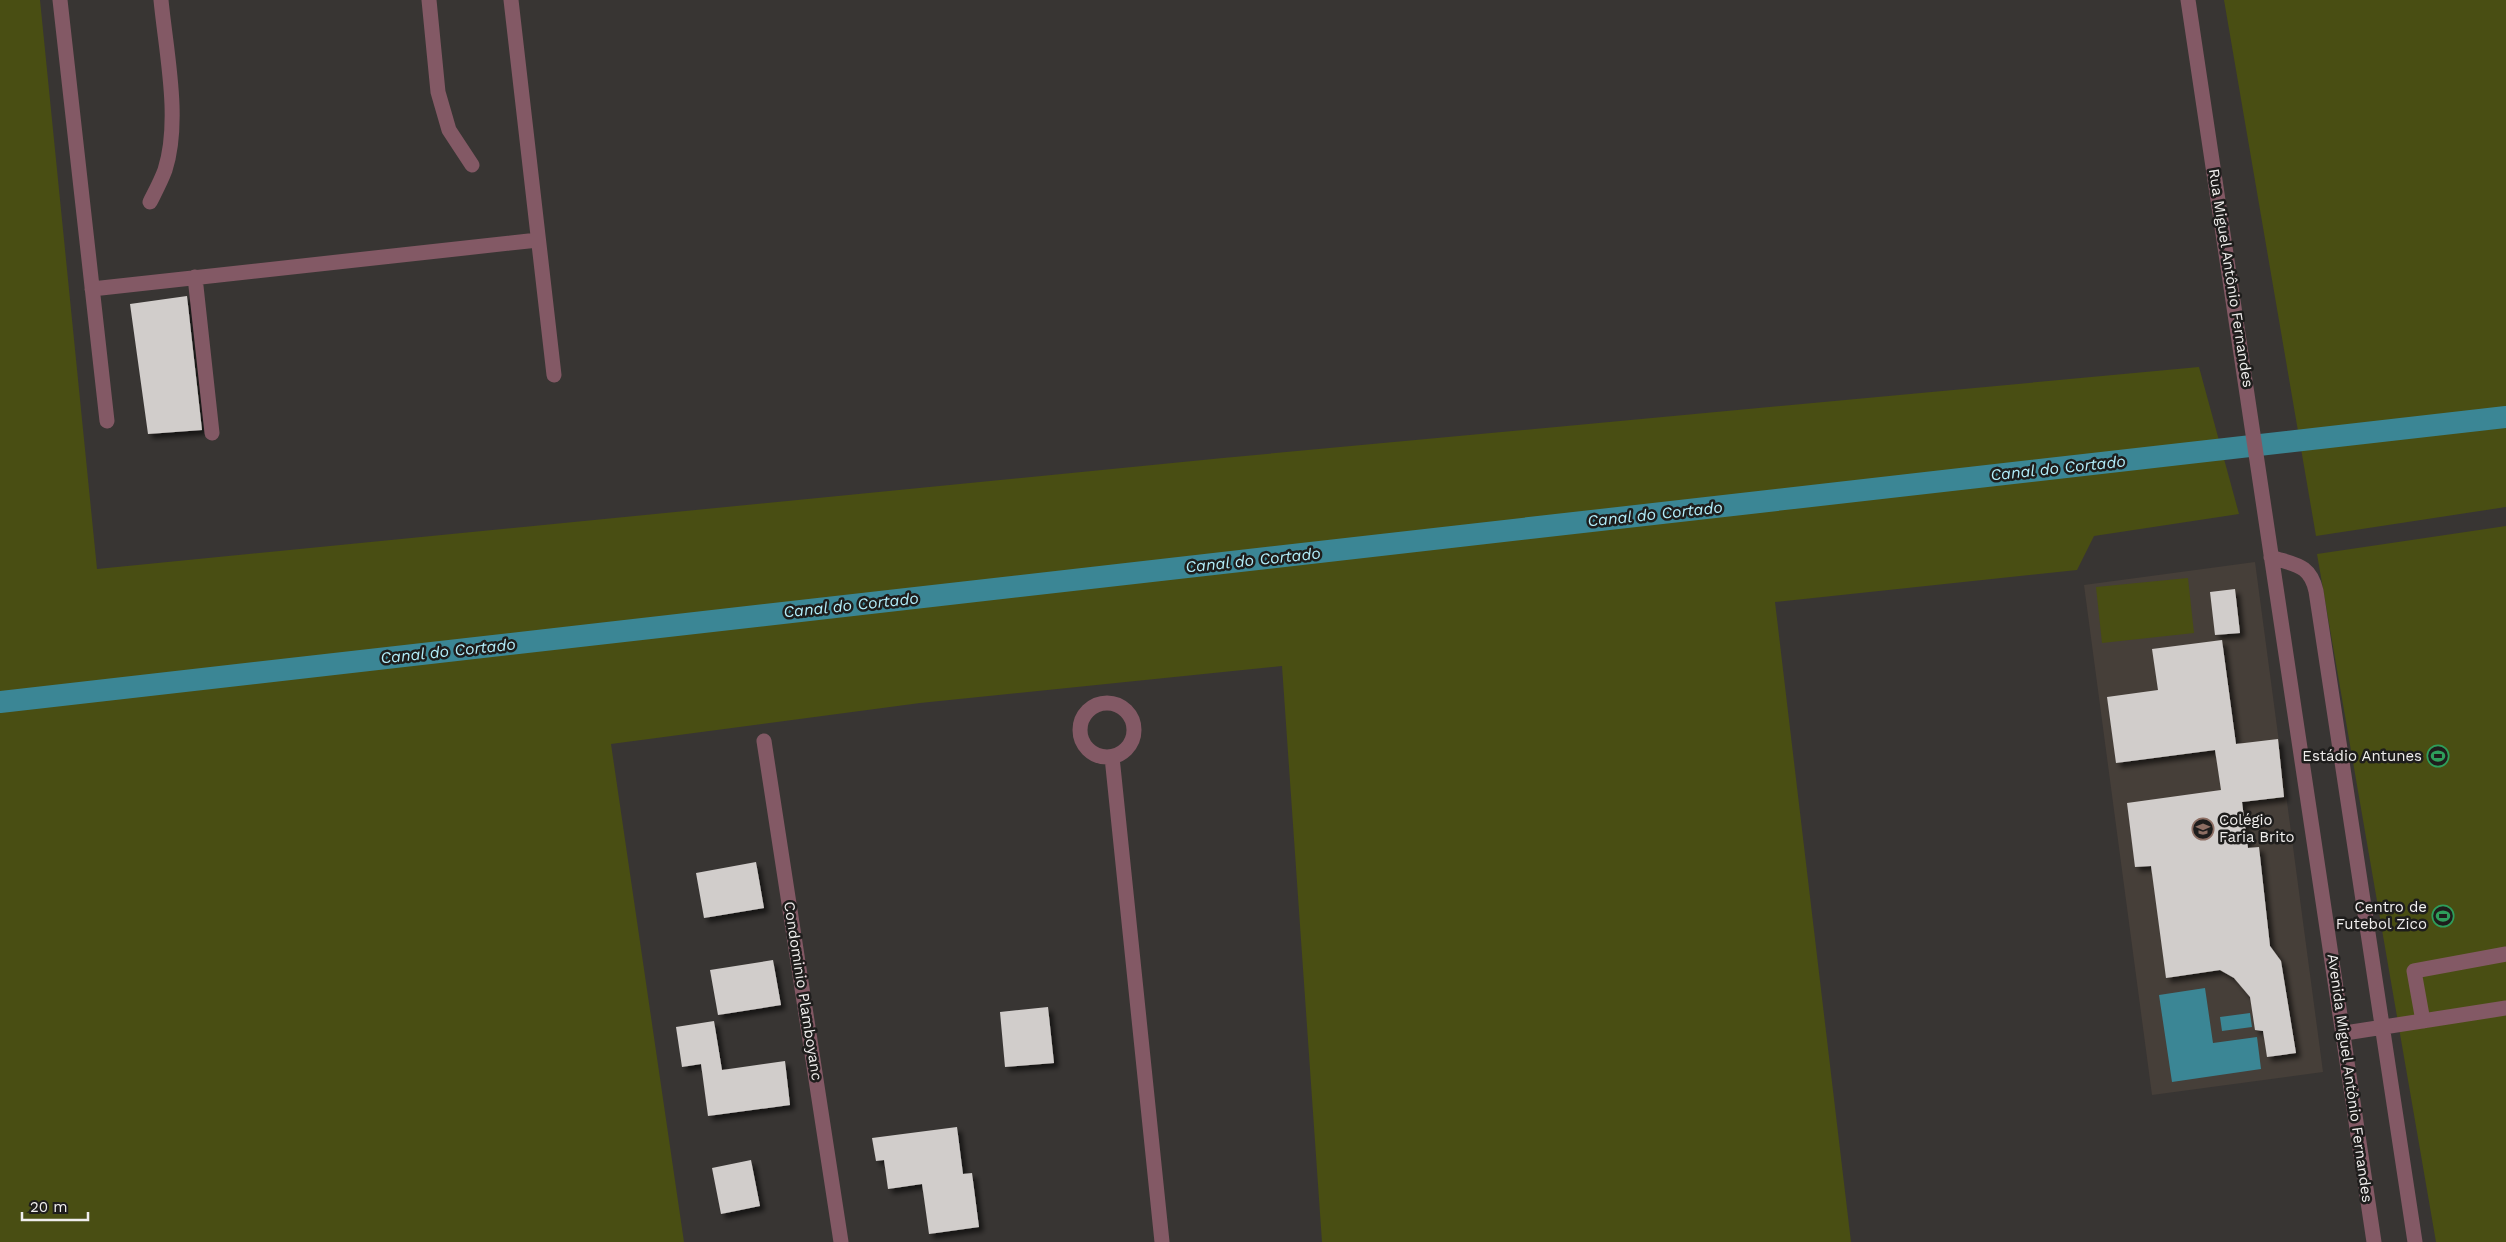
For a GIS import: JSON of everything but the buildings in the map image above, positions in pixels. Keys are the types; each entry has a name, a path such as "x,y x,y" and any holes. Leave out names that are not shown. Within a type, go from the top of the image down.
{"street":[{"path":"60,0 107,421"},
{"path":"150,202 165,170 170,142 171,109 161,0"},
{"path":"429,0 438,92 449,130 472,165"},
{"path":"511,0 554,375"},
{"name":"Rua Miguel Antônio Fernandes","path":"2188,0 2271,552"},
{"path":"92,289 538,240"},
{"path":"195,277 212,433"},
{"path":"2271,552 2307,570 2313,578 2415,1242"},
{"name":"Avenida Miguel Antônio Fernandes","path":"2271,552 2345,1033 2374,1242"},
{"name":"Condominio Plamboyanc","path":"764,741 841,1242"},
{"path":"1112,757 1162,1242"},
{"path":"2423,1020 2414,971 2506,954"},
{"path":"2345,1033 2506,1008"}],"shaded area":[{"name":"Colégio Faria Brito","path":"2255,562 2323,1072 2152,1095 2084,585"}],"green space":[{"path":"0,0 40,0 97,569 1223,458 2199,367 2239,514 2094,536 2077,570 1775,602 1851,1242 1322,1242 1282,666 920,703 611,744 684,1242 0,1242"},
{"path":"2224,0 2506,0 2506,507 2316,536"},
{"name":"Centro de Futebol Zico","path":"2506,526 2506,1242 2436,1242 2317,554"},
{"path":"2188,578 2194,633 2102,643 2096,587"}],"water":[{"path":"2205,988 2213,1043 2257,1037 2261,1069 2172,1082 2159,995"},
{"path":"2250,1013 2252,1027 2222,1031 2220,1017"}],"waterway":[{"name":"Canal do Cortado","path":"0,702 2506,417"}],"place":[{"name":"Estádio Antunes","path":"2438,756"},
{"name":"Colégio Faria Brito","path":"2203,829"},
{"name":"Centro de Futebol Zico","path":"2443,916"}]}
